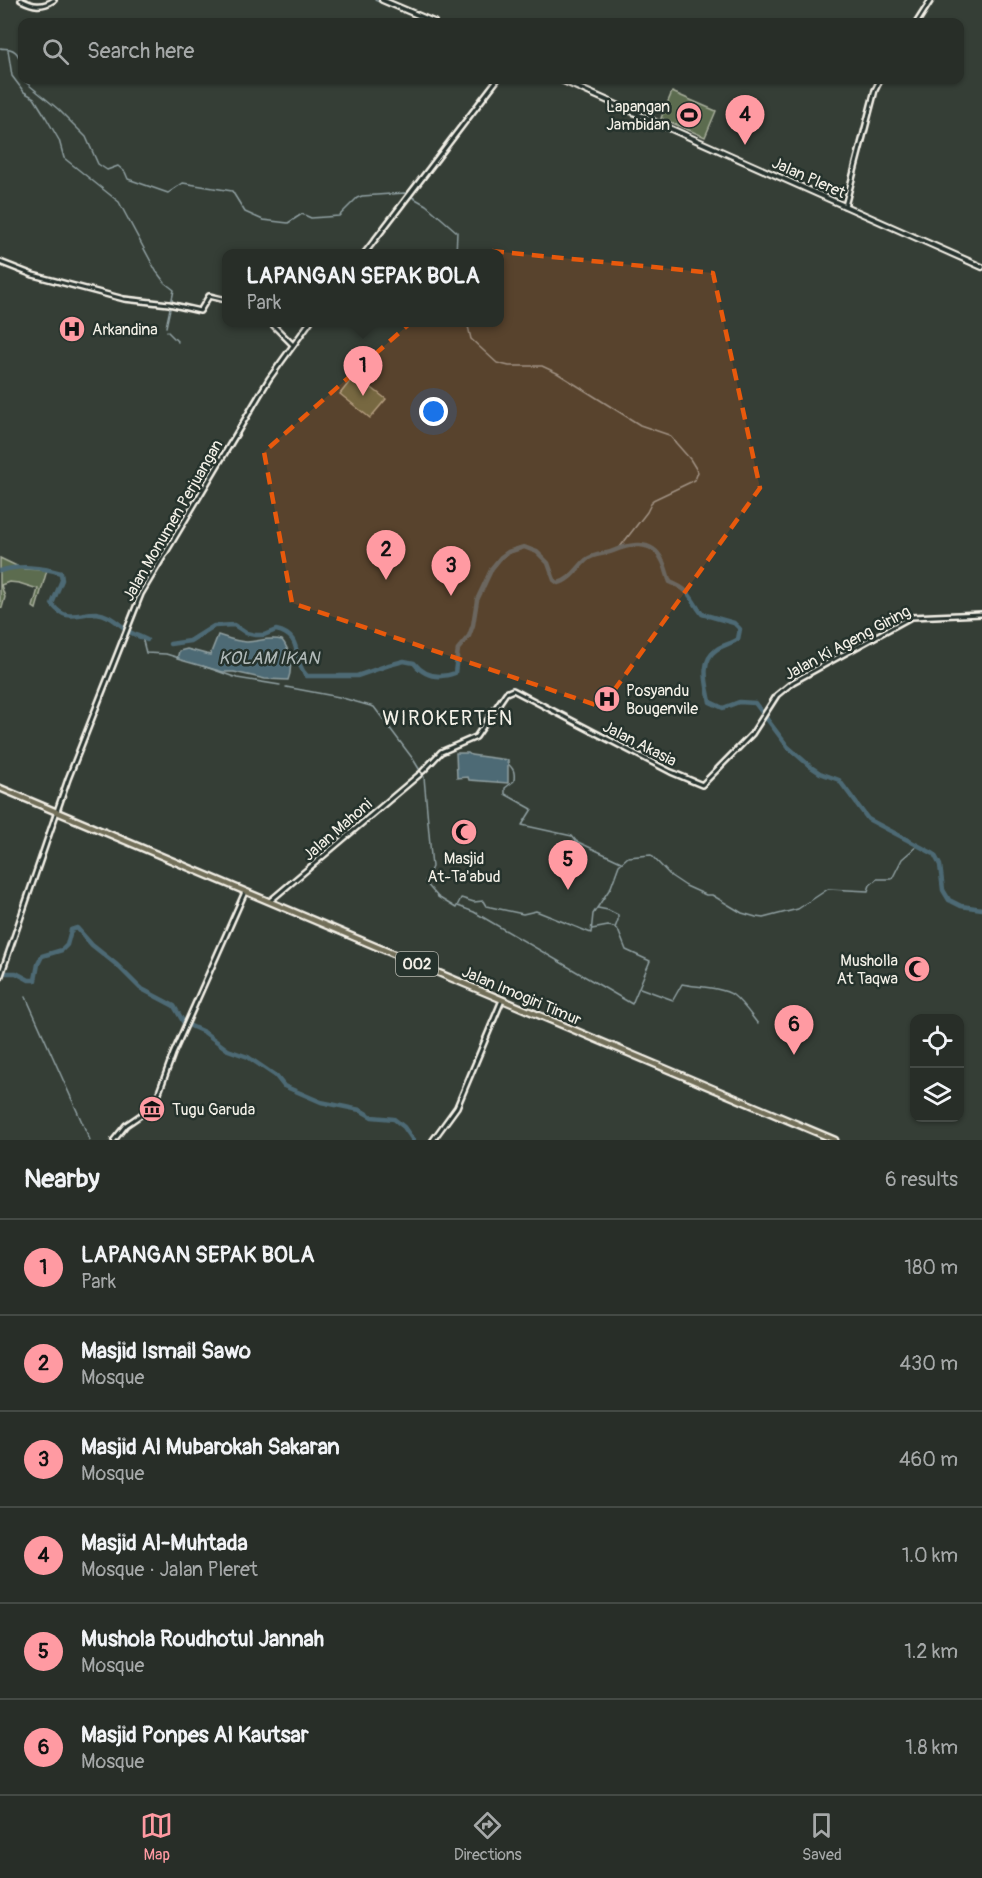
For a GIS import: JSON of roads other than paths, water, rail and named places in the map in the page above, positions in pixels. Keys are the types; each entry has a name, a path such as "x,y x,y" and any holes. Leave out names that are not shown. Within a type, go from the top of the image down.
{"main road":[{"path":"382,0 425,18"},
{"name":"Jalan Pleret","path":"570,84 982,267"},
{"name":"Jalan Imogiri Timur","path":"0,788 835,1140"}],"street":[{"path":"21,0 31,5 41,6 53,1"},
{"path":"920,18 932,0"},
{"path":"368,249 494,84"},
{"path":"845,206 878,84"},
{"path":"0,262 33,275 124,299 171,304 198,311 203,308 209,296 222,299"},
{"path":"275,327 293,345"},
{"name":"Jalan Monumen Perjuangan","path":"0,977 56,812 127,627 146,585 268,379 306,327"},
{"name":"Jalan Ki Ageng Giring","path":"699,785 704,784 727,762 759,725 777,695 793,682 908,618 927,615 982,614"},
{"name":"Jalan Akasia","path":"507,692 513,690 522,694 699,785"},
{"name":"Jalan Mahoni","path":"269,902 422,772 441,752 476,737 507,692"},
{"path":"114,1140 126,1125 139,1114 154,1106 173,1054 245,892"},
{"path":"433,1140 457,1107 502,1000"}],"water":[{"name":"KOLAM IKAN","path":"218,635 243,642 282,640 290,659 288,680 265,679 234,672 223,672 177,659 179,651 187,649 210,655"},
{"path":"456,753 508,760 508,783 469,780 468,777 457,778"}],"waterway":[{"path":"375,0 418,18"},
{"path":"0,48 10,49 18,56"},
{"path":"8,50 12,76 24,92 34,98 59,140 64,158 119,202 156,271 174,290 166,327"},
{"path":"28,84 58,109 86,137 98,164 107,170 118,166 125,172 128,179 168,193 183,183 232,191 245,212 263,220 288,223 302,214 311,218 339,216 362,196 405,193 426,205 457,232 456,249"},
{"path":"587,94 621,109"},
{"path":"468,327 471,339 497,363 509,366 542,366 557,373 640,425 669,435 690,459 698,472 695,480 653,500 647,512 620,547"},
{"path":"167,331 178,342"},
{"path":"170,644 190,641 214,626 234,625 246,633 255,635 264,635 276,630 285,633 294,643 299,663 307,676 357,676 404,661 414,663 418,668 433,676 449,675 455,673 458,649 469,636 477,600 492,568 508,552 524,547 537,552 548,563 554,580 558,583 570,577 592,556 626,546 646,546 658,553 670,582 686,592 702,614 734,623 740,629 738,639 718,648 707,661 706,681 710,702 723,708 739,702 755,703 788,747 820,773 839,780 868,819 934,854 940,865 943,890 949,900 961,906 982,909"},
{"path":"0,571 30,568 61,573 62,580 52,604 57,610 72,616 101,614 147,640"},
{"path":"142,637 146,653 166,654 179,658"},
{"path":"203,666 237,678 280,685"},
{"path":"286,687 339,697 374,707 424,777 432,867 425,882 438,897 456,908 461,898 474,902 483,901 486,906 523,914 536,911 591,933 593,914 611,887 619,865 628,857 651,855 671,876 686,886 706,895 712,895 742,913 763,918 798,909 828,889 868,891 870,885 877,879 892,879 902,859 917,846"},
{"path":"507,763 514,771 514,781 505,788 505,794 532,809 522,825 572,836 576,841 621,862"},
{"path":"458,906 474,912 632,1004 650,961 626,950 615,928 618,915 598,908"},
{"path":"592,929 614,927"},
{"path":"0,973 16,973 29,980 35,980 42,956 62,950 67,945 71,930 77,928 92,945 140,988 174,1006 184,1023 204,1032 228,1050 248,1057 276,1076 284,1086 321,1102 360,1110 372,1117 394,1119 404,1127 413,1140"},
{"path":"640,988 673,1000 682,984 722,990 733,995 758,1024"},
{"path":"26,997 90,1140"}],"place":[{"name":"Lapangan Jambidan","path":"689,115"},
{"name":"Masjid Al-Muhtada","path":"745,145"},
{"name":"Arkandina","path":"72,329"},
{"name":"LAPANGAN SEPAK BOLA","path":"363,396"},
{"name":"Masjid Ismail Sawo","path":"386,580"},
{"name":"Masjid Al Mubarokah Sakaran","path":"451,596"},
{"name":"Posyandu Bougenvile","path":"607,699"},
{"name":"Masjid At-Ta'abud","path":"464,832"},
{"name":"Mushola Roudhotul Jannah","path":"568,890"},
{"name":"Musholla At Taqwa","path":"917,969"},
{"name":"Masjid Ponpes Al Kautsar","path":"794,1055"},
{"name":"Tugu Garuda","path":"152,1109"}],"district":[{"name":"WIROKERTEN","path":"448,718"}]}
